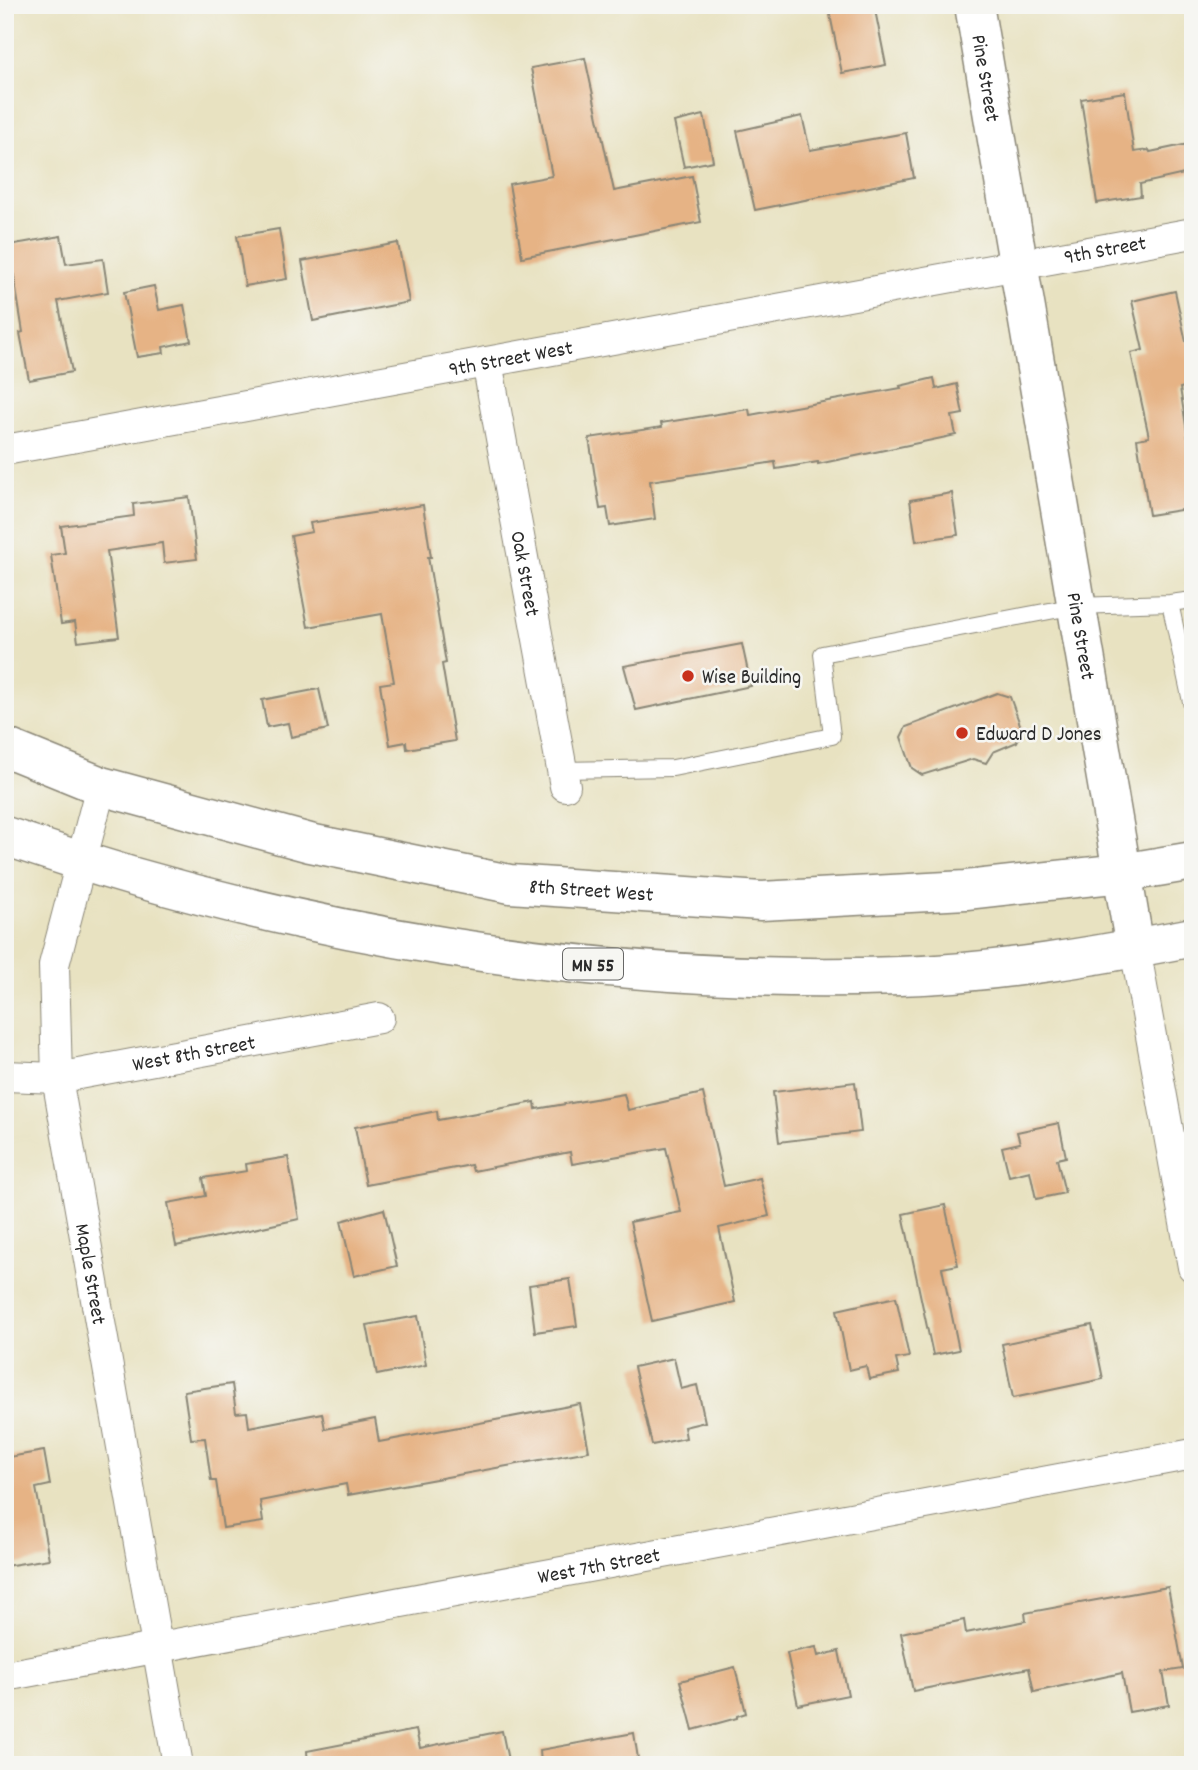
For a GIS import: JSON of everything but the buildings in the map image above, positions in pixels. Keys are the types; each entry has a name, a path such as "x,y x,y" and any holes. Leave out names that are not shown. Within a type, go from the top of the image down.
{"main road":[{"name":"Pine Street","path":"974,5 1135,948"},
{"name":"8th Street West","path":"5,747 101,786 310,844 510,884 761,901 966,890 1122,873 1193,861"},
{"name":"MN 55","path":"5,836 81,863 221,902 368,934 504,954 629,968 745,975 899,976 1022,966 1193,937"}],"street":[{"name":"9th Street","path":"1018,264 1193,233"},
{"name":"9th Street West","path":"5,450 1018,264"},
{"name":"Oak Street","path":"487,362 563,778"},
{"name":"Maple Street","path":"101,786 54,965 57,1079 177,1765"},
{"name":"Pine Street","path":"1135,948 1193,1266"},
{"name":"West 8th Street","path":"5,1076 57,1079 379,1018"},
{"name":"West 7th Street","path":"5,1676 1193,1454"}],"lane":[{"path":"563,778 673,768 832,736 821,654 1076,607 1193,600"},
{"path":"1170,603 1193,711"}],"place":[{"name":"Wise Building","path":"688,676"},
{"name":"Edward D Jones","path":"962,733"}]}
